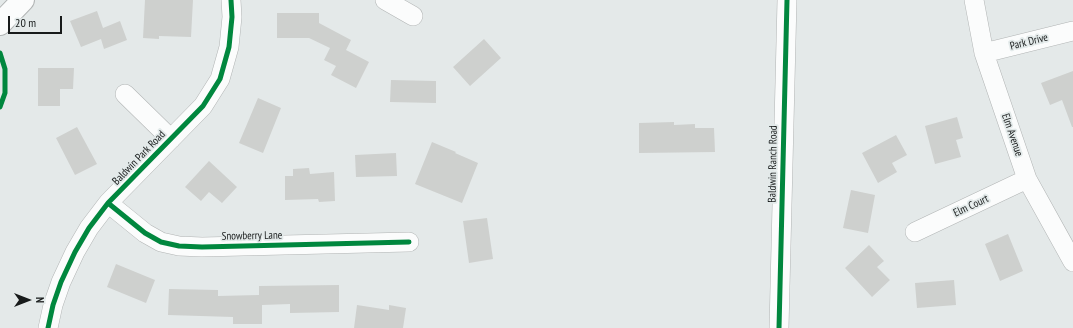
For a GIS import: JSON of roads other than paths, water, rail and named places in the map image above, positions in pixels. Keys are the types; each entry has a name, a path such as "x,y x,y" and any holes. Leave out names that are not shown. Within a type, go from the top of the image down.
{"street":[{"path":"0,14 18,0"},
{"path":"0,24 23,0"},
{"name":"Baldwin Park Road","path":"48,328 55,299 75,252 89,228 108,203 203,106 220,79 229,47 232,17 230,0"},
{"path":"385,0 413,16"},
{"name":"Baldwin Ranch Road","path":"779,328 787,0"},
{"name":"Elm Avenue","path":"974,0 984,53 1027,179 1073,262"},
{"name":"Park Drive","path":"984,53 1073,31"},
{"path":"125,94 171,139"},
{"name":"Elm Court","path":"915,232 1027,179"},
{"name":"Snowberry Lane","path":"108,203 145,233 161,242 179,246 202,247 409,242"}]}
